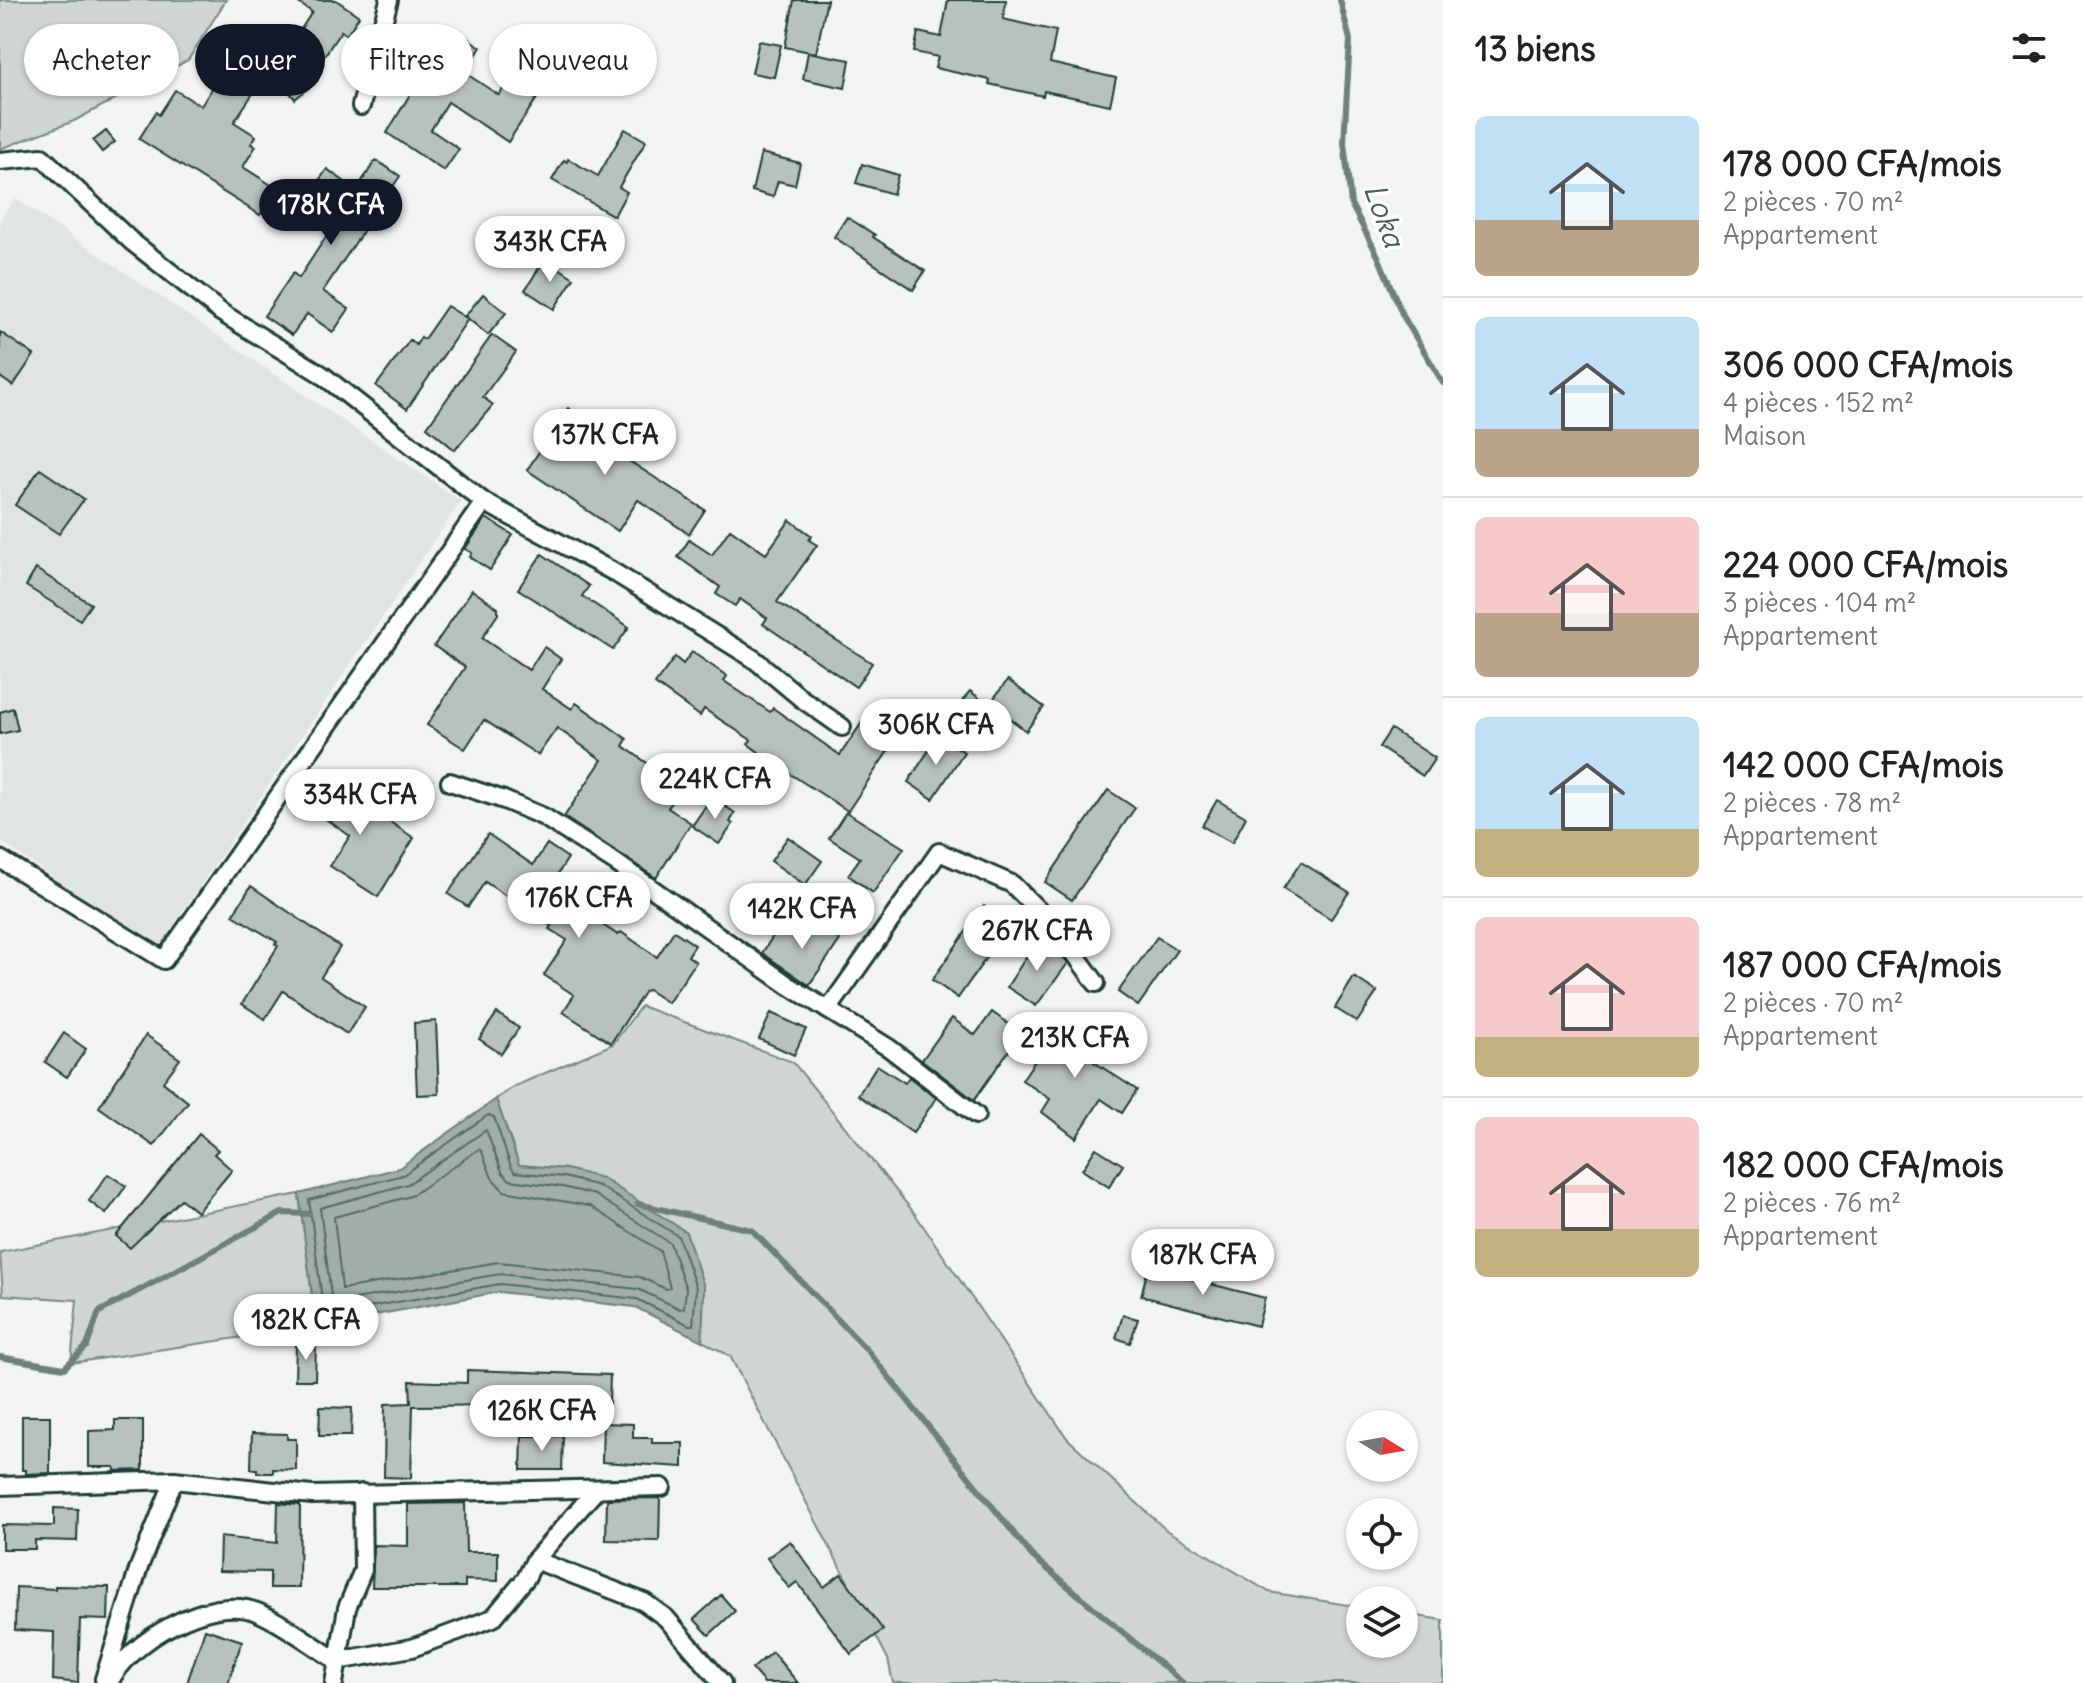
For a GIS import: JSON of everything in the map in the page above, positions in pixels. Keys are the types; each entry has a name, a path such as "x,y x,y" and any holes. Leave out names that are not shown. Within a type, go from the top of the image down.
{"street":[{"path":"361,106 389,0"},
{"path":"0,161 42,157 131,241 222,313 321,374 484,502 612,571 754,659 842,727"},
{"path":"0,859 164,960 484,502"},
{"path":"450,782 544,817 616,863 788,985 889,1048 976,1115"},
{"path":"828,1010 939,852 1012,884 1056,928 1096,983"},
{"path":"0,1486 174,1480 312,1495 662,1487"},
{"path":"106,1683 139,1567 174,1480"},
{"path":"106,1683 115,1670 162,1630 217,1607 256,1611 337,1661 412,1648 493,1618 526,1578 535,1560 597,1489"},
{"path":"334,1683 347,1608 363,1570 362,1493"},
{"path":"535,1560 644,1602 666,1618 722,1683"}],"shaded area":[{"path":"0,0 226,0 211,24 195,24 195,49 188,60 179,65 179,24 24,24 24,96 121,96 74,121 0,149"},
{"path":"15,198 461,501 157,950 0,841 0,220"},
{"path":"641,1006 793,1062 915,1214 1067,1438 1166,1530 1269,1592 1346,1605 1346,1658 1418,1658 1418,1616 1443,1620 1443,1683 893,1683 888,1659 730,1356 702,1341 704,1287 566,1169 519,1165 496,1099 515,1086 613,1044"},
{"path":"299,1194 316,1326 71,1363 77,1300 3,1295 0,1252"}],"water":[{"path":"496,1099 519,1165 566,1169 602,1178 686,1232 704,1287 702,1341 635,1307 499,1292 316,1326 299,1194 399,1168"}],"building":[{"path":"294,0 336,0 359,16 354,24 341,24 341,31 325,55 325,24 304,24 312,12"},
{"path":"794,0 827,0 816,53 785,47"},
{"path":"948,0 1006,0 1003,19 1056,31 1050,63 1116,78 1110,105 1044,91 1043,96 935,68 938,57 914,52 918,32 941,37"},
{"path":"759,41 781,45 774,77 752,73"},
{"path":"473,42 481,47 473,60"},
{"path":"808,52 850,60 845,88 803,79"},
{"path":"473,78 489,89 489,96 538,96 508,142 448,102 431,130 459,149 444,171 387,133 409,96 473,96"},
{"path":"179,92 201,106 207,96 251,96 234,122 256,136 251,144 256,146 243,167 276,188 260,215 139,139 156,112 159,115 171,96 179,96"},
{"path":"625,129 646,141 619,187 627,192 614,216 552,180 564,160 567,162 568,159 598,176"},
{"path":"106,131 115,142 102,152 93,141"},
{"path":"761,153 800,163 795,185 778,181 773,197 752,191"},
{"path":"376,160 400,176 323,291 349,309 333,332 307,314 292,335 264,316 293,273 299,278 333,226 302,205 327,169 356,190"},
{"path":"862,164 898,175 893,194 856,183"},
{"path":"847,217 925,271 913,290 834,237"},
{"path":"545,259 574,278 554,309 525,290"},
{"path":"483,294 506,313 488,335 465,316"},
{"path":"447,306 468,319 407,409 376,386 410,340 416,345 421,337 424,339"},
{"path":"0,332 34,355 13,386 0,377"},
{"path":"492,335 516,352 483,397 493,405 455,450 427,427"},
{"path":"568,408 608,438 603,444 705,510 689,534 638,500 618,531 527,470"},
{"path":"40,469 84,499 59,534 15,505"},
{"path":"486,518 513,535 490,570 470,557 472,553 465,549"},
{"path":"790,520 812,536 809,540 817,545 777,602 872,663 856,687 763,624 767,618 740,599 735,606 716,594 720,587 678,557 689,540 712,555 730,529 766,554"},
{"path":"542,554 589,586 582,596 629,627 613,650 518,589"},
{"path":"36,569 91,604 80,620 26,586"},
{"path":"472,590 498,608 498,614 482,638 529,670 544,647 561,659 542,689 572,709 576,703 627,739 623,746 653,767 657,761 686,782 668,808 691,823 656,878 564,817 602,760 557,728 538,755 484,720 465,749 427,725 465,667 434,646"},
{"path":"692,652 727,676 724,681 770,712 773,708 840,755 865,718 896,739 848,811 773,763 748,744 751,740 704,709 700,716 655,684 675,657 683,664"},
{"path":"1008,680 1044,707 1026,731 990,703"},
{"path":"970,691 996,711 983,729 977,729 954,712"},
{"path":"13,708 18,730 0,734 0,712"},
{"path":"1391,729 1435,758 1423,776 1379,747"},
{"path":"939,735 964,752 933,799 908,782"},
{"path":"321,776 414,838 378,897 330,866 350,836 303,803"},
{"path":"1108,790 1135,808 1072,900 1045,882"},
{"path":"712,797 735,813 730,822 733,824 719,844 692,826"},
{"path":"1217,800 1246,817 1232,843 1202,826"},
{"path":"846,812 904,848 873,893 848,875 860,858 829,838"},
{"path":"488,834 533,865 547,844 568,858 548,889 657,957 674,931 695,945 688,956 696,962 668,1003 645,991 611,1043 563,1012 574,995 544,975 567,940 485,882 468,907 448,894"},
{"path":"788,837 822,861 805,885 771,861"},
{"path":"1301,862 1349,892 1331,919 1283,889"},
{"path":"251,886 340,947 321,977 365,1007 347,1034 283,991 265,1019 242,1004 278,946 275,944 277,942 233,915"},
{"path":"984,906 1010,924 958,998 932,980"},
{"path":"812,921 840,940 809,985 762,953 779,927 799,941"},
{"path":"1157,937 1177,950 1138,1006 1118,992"},
{"path":"1037,940 1068,963 1036,1006 1007,987"},
{"path":"1354,977 1377,992 1357,1022 1335,1008"},
{"path":"992,1012 1021,1033 974,1100 922,1060 952,1018 975,1035"},
{"path":"497,1013 519,1028 501,1054 479,1039"},
{"path":"771,1013 806,1029 794,1055 759,1039"},
{"path":"436,1021 439,1094 417,1095 414,1023"},
{"path":"1061,1022 1102,1049 1094,1062 1137,1090 1122,1113 1101,1099 1076,1138 1042,1112 1050,1099 1022,1080"},
{"path":"64,1033 86,1049 67,1077 45,1062"},
{"path":"146,1035 180,1059 163,1082 188,1102 154,1146 99,1107"},
{"path":"877,1065 905,1083 909,1077 936,1098 913,1133 858,1095"},
{"path":"199,1134 218,1150 214,1154 232,1170 197,1212 181,1199 130,1248 116,1236"},
{"path":"1096,1148 1123,1165 1109,1187 1082,1170"},
{"path":"108,1174 126,1186 106,1214 89,1201"},
{"path":"1148,1268 1265,1298 1258,1326 1141,1296"},
{"path":"1123,1315 1138,1319 1130,1343 1116,1338"},
{"path":"296,1344 316,1344 315,1380 295,1380"},
{"path":"467,1370 610,1375 609,1404 413,1406 411,1478 384,1477 385,1404 411,1403 410,1381 467,1383"},
{"path":"320,1407 352,1408 351,1436 319,1436"},
{"path":"22,1416 50,1416 50,1473 26,1474 26,1470 22,1470"},
{"path":"115,1420 143,1420 143,1470 115,1471 115,1467 89,1467 89,1431 115,1430"},
{"path":"603,1423 633,1424 633,1438 652,1438 652,1443 683,1443 683,1467 602,1462"},
{"path":"252,1433 287,1434 287,1439 296,1439 296,1470 273,1469 273,1473 257,1473 257,1469 251,1469"},
{"path":"522,1436 563,1436 562,1470 521,1470"},
{"path":"660,1498 659,1541 606,1540 607,1499"},
{"path":"278,1503 300,1505 299,1588 270,1588 270,1572 219,1571 220,1537 277,1543"},
{"path":"465,1503 466,1552 498,1552 498,1581 465,1580 465,1587 372,1587 374,1545 408,1546 408,1504"},
{"path":"54,1508 78,1509 77,1541 35,1540 35,1549 2,1549 2,1525 54,1526"},
{"path":"790,1541 824,1587 841,1574 883,1630 851,1654 797,1582 789,1588 767,1558"},
{"path":"55,1586 109,1587 108,1620 80,1619 78,1683 53,1680 54,1632 15,1630 16,1587 55,1589"},
{"path":"721,1595 735,1611 709,1635 694,1619"},
{"path":"205,1629 242,1641 228,1683 187,1683"},
{"path":"772,1652 798,1683 764,1683 752,1669"}],"waterway":[{"name":"Loka","path":"1340,0 1350,40 1344,142 1351,204 1378,256 1403,316 1443,383"},
{"path":"638,1204 752,1230 868,1351 1032,1556 1183,1683"},
{"path":"0,1357 64,1368 87,1346 99,1312 282,1213 309,1214"}]}
